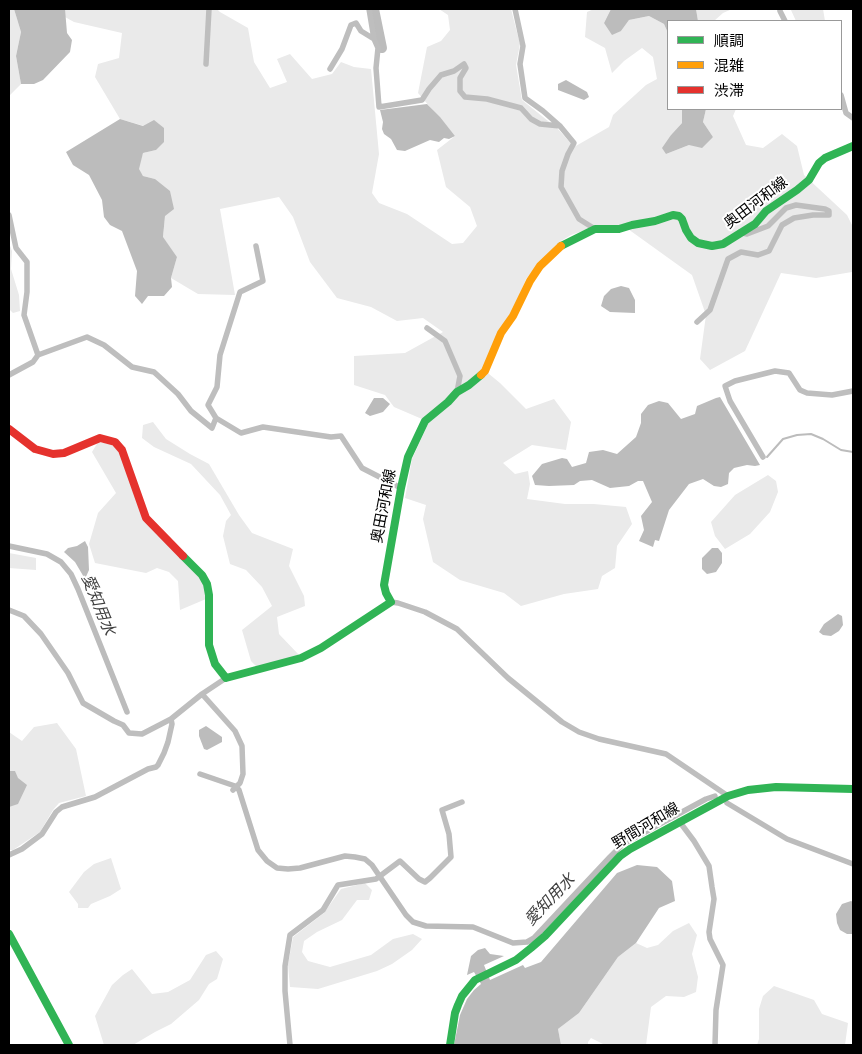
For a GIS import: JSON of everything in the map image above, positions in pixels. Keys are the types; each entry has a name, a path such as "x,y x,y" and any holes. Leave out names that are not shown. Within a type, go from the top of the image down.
{"main road":[{"name":"奥田河和線","path":"391,602 384,585 408,457 425,422 448,402 456,392 469,385 485,371 501,333 514,316 530,280 540,266 563,244 595,229 619,229 673,215 679,216 682,219 691,238 698,243 712,246 722,244 755,224 766,212 809,180 825,158 853,146"},
{"path":"9,429 35,449 53,454 64,453 100,438 115,442 122,450 146,518 202,575 209,595 209,645 215,664 226,678 302,658 391,602"},
{"name":"野間河和線","path":"450,1045 458,1005 462,996 475,980 516,960 545,936 620,856 630,849 728,796 748,790 776,787 853,788"},
{"path":"9,934 69,1045"}],"street":[{"path":"206,64 209,9"},
{"path":"369,9 374,39 378,48 376,68 378,107 422,100 428,89 441,75 454,71 464,64 466,68 460,78 460,91 465,97 521,108 531,119 540,124 560,126"},
{"path":"515,9 523,46 520,64 525,98 560,126 574,143 562,171 561,187 579,219 595,229"},
{"path":"780,10 785,20"},
{"path":"330,69 342,49 351,25 356,23 361,31 374,39"},
{"path":"842,98 846,112 853,118"},
{"path":"697,322 710,310 728,259 741,252 758,255 769,250 782,225 794,218 829,214 829,211 796,205 786,208 768,226 746,234 740,232"},
{"path":"9,215 16,248 27,262 27,292 24,315 38,355"},
{"path":"256,246 264,282 240,292 220,355 217,387 208,405 216,418 241,432 263,427 331,438 341,436 362,468 401,488"},
{"path":"427,328 444,341 460,376 456,392"},
{"path":"9,375 33,362 38,355 87,337 104,346 132,368 154,372 178,394 191,411 212,428 216,418"},
{"path":"763,457 730,401 725,386 735,381 775,371 789,374 800,390 807,393 832,395 853,391"},
{"path":"391,602 425,612 457,629 508,678 562,722 579,732 619,744 666,754 728,796"},
{"path":"9,610 24,616 41,634 68,673 83,703 123,725 129,733 142,734 171,719 202,694 226,678"},
{"path":"202,694 235,731 242,746 243,774 240,783 233,790"},
{"path":"9,855 22,849 42,834 56,812 62,807 95,797 148,769 156,767 166,748 172,724 171,719"},
{"path":"290,1045 285,991 285,966 290,935 322,910 338,885 376,879 400,861 419,879 425,882 450,857 449,834 442,810 462,802"},
{"path":"679,821 694,841 708,866 714,899 709,932 710,939 723,965 716,1010 715,1045"}],"shaded area":[{"path":"9,9 14,9 21,32 16,56 21,84 9,96"},
{"path":"14,9 65,9 67,33 72,40 70,52 43,80 34,84 21,84 16,56 21,32"},
{"path":"65,9 217,9 248,28 254,62 270,88 287,82 277,59 290,54 312,79 332,74 341,62 354,67 371,69 379,154 372,193 379,203 407,214 452,244 463,243 477,226 470,207 446,187 437,150 455,136 418,93 427,47 441,41 450,30 448,15 439,9 511,9 520,44 516,65 522,100 558,129 574,147 609,127 613,115 646,85 657,79 653,57 642,48 624,61 612,73 605,48 585,37 587,12 594,9 611,9 604,23 621,31 629,20 649,16 664,24 667,31 667,110 682,110 682,123 671,135 666,154 713,137 703,122 706,110 736,110 733,116 746,145 763,148 782,134 797,146 804,175 847,215 853,227 852,272 816,278 781,273 745,351 710,370 700,359 706,315 692,275 628,229 597,226 571,235 561,241 538,264 526,279 512,313 483,369 526,409 554,399 571,422 566,450 532,445 503,463 515,474 528,471 530,484 527,499 565,504 626,507 632,524 617,546 615,568 602,576 598,589 564,594 521,606 504,593 460,580 433,562 423,519 426,505 405,498 412,459 429,422 394,407 385,395 354,385 354,356 405,353 443,332 423,318 397,321 371,307 337,298 310,262 293,217 279,197 220,209 235,295 198,294 171,278 177,257 163,238 165,216 155,179 143,176 138,169 143,153 156,150 144,126 120,119 95,77 98,64 119,58 122,33 74,22 65,17"},
{"path":"611,9 696,9 698,20 667,20 667,31 664,24 649,16 629,20 621,31 612,35 604,23"},
{"path":"696,9 732,9 723,13 715,20 698,20"},
{"path":"823,9 825,20 796,20 791,10"},
{"path":"566,80 587,92 589,97 584,100 558,90 558,84"},
{"path":"427,104 455,136 449,139 444,138 439,142 430,140 405,151 397,150 391,139 384,134 380,110"},
{"path":"682,110 706,110 703,122 713,137 702,148 689,145 666,154 662,148 682,123"},
{"path":"120,119 143,126 154,120 164,128 164,142 156,150 143,153 139,169 143,176 155,179 170,191 174,209 165,216 163,237 177,257 171,278 172,287 164,296 148,296 142,304 135,296 137,271 122,231 110,225 104,217 102,200 89,175 73,165 66,152"},
{"path":"9,243 12,251 11,269 19,295 20,311 13,313 9,309"},
{"path":"621,286 629,288 635,300 635,313 610,312 601,306 604,296 611,289"},
{"path":"720,397 760,465 734,468 729,473 728,484 721,487 714,486 703,479 689,484 669,510 659,541 655,540 653,547 639,541 644,530 641,516 652,502 643,481 638,481 629,486 610,488 592,480 580,481 574,485 535,485 532,476 542,464 562,458 567,459 572,467 586,463 589,452 603,450 617,454 636,437 641,423 641,414 648,405 659,401 668,403 681,419 695,414 697,406"},
{"path":"374,398 383,398 390,404 383,412 370,416 365,413"},
{"path":"153,422 166,439 209,464 239,515 252,533 293,549 289,566 304,596 305,606 277,617 279,634 299,655 257,667 251,661 242,630 272,606 262,587 246,570 230,564 223,536 226,521 231,515 220,495 191,464 154,447 142,438 143,425"},
{"path":"98,442 111,444 121,453 143,519 200,576 206,599 180,610 178,581 169,572 157,568 146,573 95,563 89,544 98,513 116,493 92,452"},
{"path":"768,475 776,481 778,492 770,512 750,534 725,549 715,536 711,522 735,495"},
{"path":"85,541 88,547 89,570 85,579 75,562 64,552 68,548 77,546"},
{"path":"712,548 718,548 722,553 722,563 716,572 707,574 702,569 702,558"},
{"path":"9,553 36,558 36,570 9,568"},
{"path":"838,614 842,616 843,625 839,631 831,636 823,635 819,632 824,624"},
{"path":"57,723 76,749 86,796 59,803 40,832 13,850 9,850 9,732 22,741 34,727"},
{"path":"206,726 222,737 222,742 207,750 204,749 199,736 199,730"},
{"path":"9,771 15,771 18,778 27,785 18,804 9,807"},
{"path":"111,858 121,889 91,904 88,908 78,908 78,904 69,892 84,872 94,864"},
{"path":"637,865 657,867 672,881 675,901 659,908 636,943 618,957 579,1013 558,1029 561,1045 454,1045 460,1015 467,999 481,984 474,972 467,975 471,956 478,950 485,948 490,954 504,956 484,965 490,980 523,965 525,968 541,962 617,873"},
{"path":"365,883 372,890 369,900 357,900 342,920 317,932 304,941 302,952 308,961 330,967 371,955 393,939 413,934 422,939 412,950 392,964 377,971 318,989 290,987 288,965 293,937 324,913 341,889"},
{"path":"853,902 853,934 847,934 840,930 836,914 842,904"},
{"path":"689,923 697,935 692,954 698,977 696,992 684,997 666,996 651,1007 646,1045 605,1045 591,1038 588,1045 561,1045 558,1029 579,1013 618,957 636,943 647,948 658,945 673,931"},
{"path":"216,951 223,959 217,979 209,984 199,1000 171,1024 133,1045 104,1045 95,1016 112,985 123,975 132,969 152,994 168,992 190,980 206,955"},
{"path":"774,986 814,1000 822,1014 848,1023 845,1045 757,1045 759,1039 759,1009 763,996"}],"waterway":[{"path":"374,9 382,48"},
{"path":"767,457 783,439 811,434 841,450 853,452"},
{"name":"愛知用水","path":"9,546 47,554 61,562 71,574 127,712"},
{"name":"愛知用水","path":"200,774 235,786 239,790 258,850 267,861 277,868 300,868 345,856 365,859 372,865 406,915 413,922 426,926 473,927 513,943 527,942 534,938 623,844 706,799 715,796"},
{"name":"愛知用水","path":"727,803 787,839 853,864"}],"traffic: fast":[{"path":"561,246 595,229 619,229 673,215 679,216 682,219 691,238 698,243 712,246 723,244 755,224 766,211 809,180 819,163 825,158 853,146"},
{"path":"183,556 202,575 207,584 209,595 209,645 215,664 226,678 301,658 321,648 391,602 384,585 408,457 425,421 457,392 481,375"},
{"path":"450,1045 458,1005 462,996 475,980 516,960 531,948 545,936 620,856 630,849 728,796 748,790 776,787 853,789"},
{"path":"9,934 69,1045"}],"traffic: slow":[{"path":"481,375 485,371 501,333 513,316 530,281 540,266 561,246"}],"traffic: jam":[{"path":"9,429 35,449 53,454 64,453 100,438 115,442 122,450 146,518 183,556"}]}
